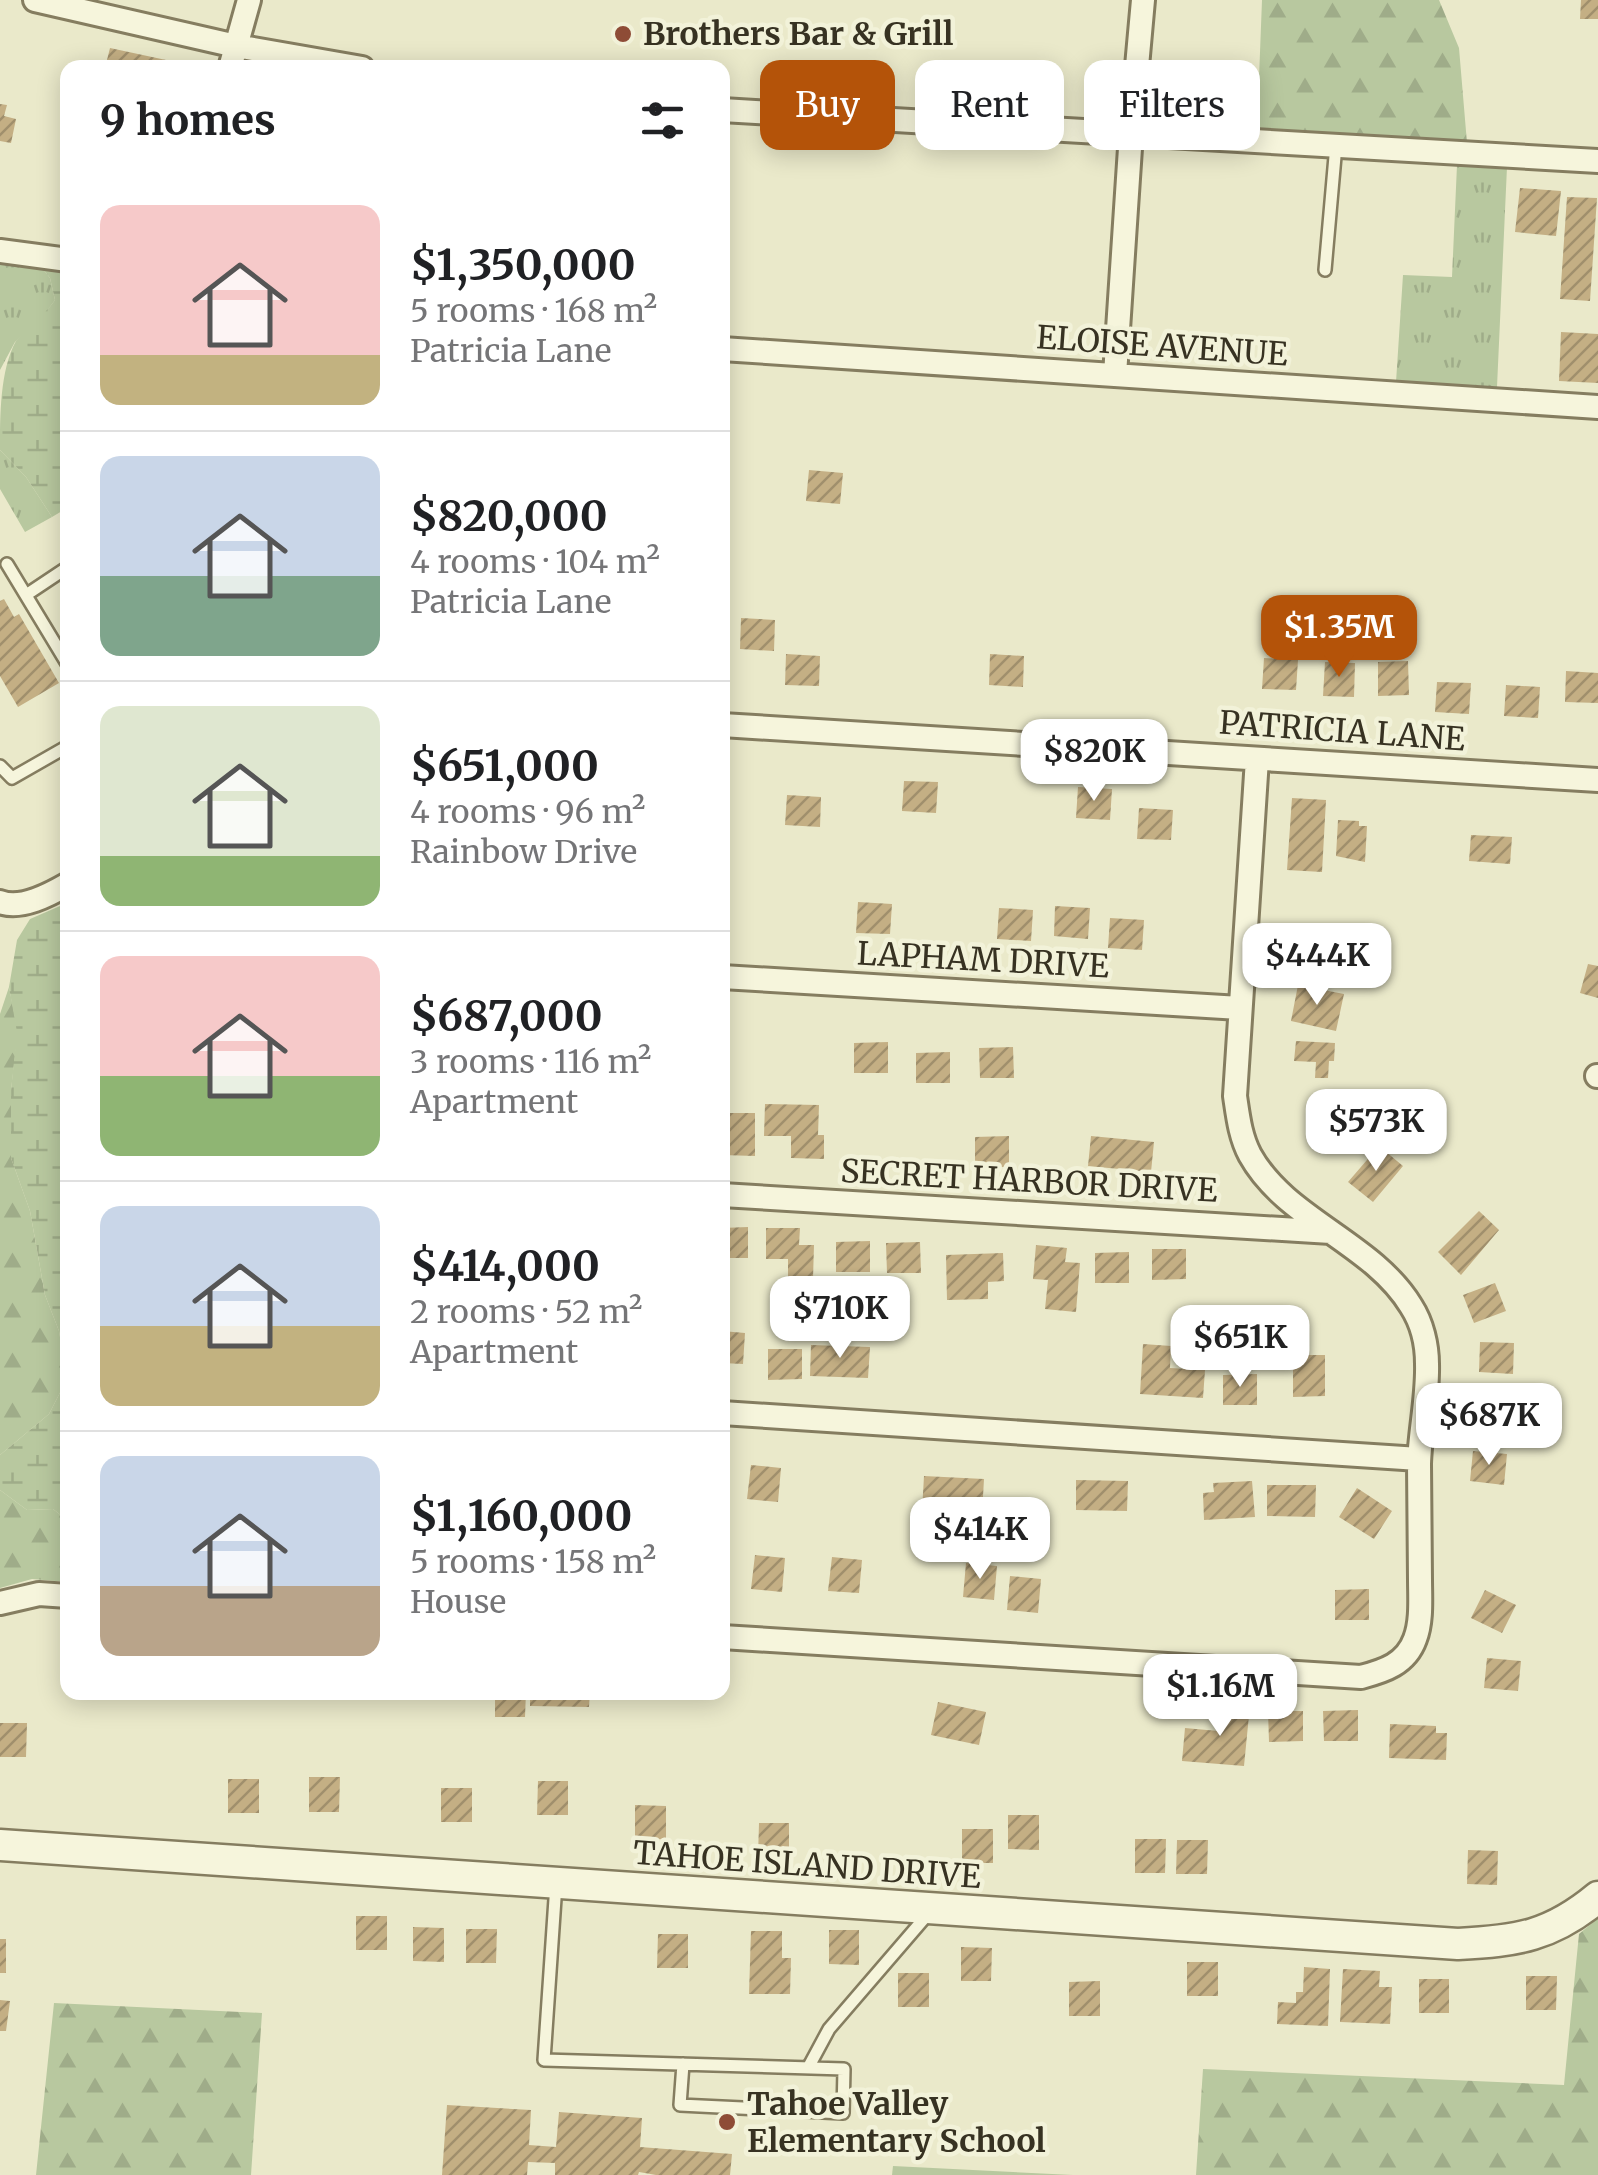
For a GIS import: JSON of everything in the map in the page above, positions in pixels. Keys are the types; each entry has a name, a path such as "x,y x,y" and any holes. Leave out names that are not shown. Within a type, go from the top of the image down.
{"street":[{"path":"35,0 233,57 268,60"},
{"path":"233,57 249,0"},
{"path":"1137,60 1143,0"},
{"path":"730,110 1084,130"},
{"path":"1260,140 1598,161"},
{"path":"1115,376 1129,150"},
{"path":"0,251 60,259"},
{"name":"ELOISE AVENUE","path":"730,350 1598,407"},
{"name":"PATRICIA LANE","path":"730,726 1598,780"},
{"path":"730,1638 1362,1678 1402,1660 1415,1640 1420,1614 1420,1459 1427,1364 1424,1336 1412,1306 1370,1261 1264,1174 1250,1155 1239,1128 1235,1096 1257,759"},
{"path":"3,903 31,901 60,888"},
{"name":"LAPHAM DRIVE","path":"730,977 1240,1008"},
{"name":"SECRET HARBOR DRIVE","path":"730,1195 1332,1232"},
{"path":"730,1414 1420,1459"},
{"path":"0,1603 40,1594 60,1595"},
{"name":"TAHOE ISLAND DRIVE","path":"0,1845 1458,1944 1508,1942 1543,1934 1598,1897"}],"lane":[{"path":"1325,270 1336,145"},
{"path":"8,564 60,652"},
{"path":"26,596 60,572"},
{"path":"0,766 12,778 60,751"},
{"path":"556,1883 544,2060 844,2068 843,2112 680,2105 684,2064"},
{"path":"808,2068 829,2029 933,1909"}],"green space":[{"path":"1262,0 1439,0 1459,48 1467,143 1260,130"},
{"path":"1457,165 1507,167 1497,387 1396,382 1403,275 1452,277"},
{"path":"0,264 43,269 50,278 55,300 15,342 0,370"},
{"path":"43,269 60,271 60,512 52,517 26,477 0,450 7,365 16,341 55,300 50,278"},
{"path":"0,450 26,477 52,517 25,532 0,489"},
{"path":"60,906 60,1337 45,1295 30,1211 11,1158 11,1090 17,1032 9,987 17,940 30,919"},
{"path":"9,987 18,1032 11,1090 11,1158 30,1211 45,1295 59,1331 60,1393 49,1414 0,1455 0,1014"},
{"path":"60,1393 60,1514 53,1509 27,1510 0,1490 0,1455 49,1414"},
{"path":"0,1490 27,1510 53,1509 60,1514 60,1581 32,1579 0,1588"},
{"path":"1598,1918 1598,2175 1196,2175 1203,2069 1564,2085 1579,1934"},
{"path":"54,2003 262,2013 251,2175 36,2175"},
{"path":"893,2166 1073,2175 892,2175"}],"building":[{"path":"1581,0 1598,0 1598,19 1580,19"},
{"path":"110,48 166,60 107,60"},
{"path":"0,104 7,105 4,116 16,119 11,143 0,141"},
{"path":"1520,188 1561,191 1556,236 1515,232"},
{"path":"1567,197 1597,198 1590,301 1560,299"},
{"path":"1561,332 1598,334 1598,383 1559,381"},
{"path":"809,470 843,473 840,504 806,501"},
{"path":"4,599 14,617 19,614 59,683 18,707 0,676 0,601"},
{"path":"741,618 775,620 774,651 740,649"},
{"path":"786,654 820,656 819,686 785,685"},
{"path":"990,654 1024,656 1023,687 989,685"},
{"path":"1264,658 1298,660 1296,690 1262,689"},
{"path":"1408,661 1409,695 1378,696 1378,662"},
{"path":"1325,662 1355,663 1354,697 1323,696"},
{"path":"1566,671 1598,673 1598,703 1565,702"},
{"path":"1437,682 1471,683 1469,714 1435,712"},
{"path":"1506,685 1540,687 1538,718 1504,716"},
{"path":"904,781 938,782 936,813 902,811"},
{"path":"1078,787 1112,789 1110,820 1076,818"},
{"path":"787,795 821,797 820,827 785,825"},
{"path":"1292,798 1326,800 1322,872 1287,870"},
{"path":"1139,808 1173,810 1171,840 1137,839"},
{"path":"1338,820 1359,821 1359,826 1367,826 1365,862 1336,856"},
{"path":"1471,835 1512,837 1510,864 1469,861"},
{"path":"858,902 892,904 890,934 856,933"},
{"path":"1055,906 1090,908 1088,939 1054,936"},
{"path":"999,908 1033,910 1031,941 997,939"},
{"path":"1110,918 1144,920 1142,950 1108,948"},
{"path":"1588,964 1598,966 1598,998 1580,993"},
{"path":"1298,985 1344,994 1336,1031 1291,1021"},
{"path":"1296,1041 1335,1043 1328,1078 1315,1078 1316,1062 1294,1061"},
{"path":"888,1042 888,1073 854,1073 854,1043"},
{"path":"1013,1047 1014,1078 980,1078 979,1048"},
{"path":"950,1052 950,1083 916,1083 916,1053"},
{"path":"765,1104 819,1105 818,1135 824,1135 824,1159 791,1158 791,1136 764,1136"},
{"path":"730,1113 755,1113 755,1156 730,1155"},
{"path":"1009,1136 1009,1167 975,1167 975,1137"},
{"path":"1091,1136 1154,1142 1151,1172 1088,1166"},
{"path":"1379,1146 1403,1166 1373,1202 1348,1182"},
{"path":"1479,1211 1499,1230 1461,1275 1438,1252"},
{"path":"748,1227 748,1258 730,1258 730,1228"},
{"path":"766,1228 800,1228 799,1245 814,1245 813,1279 788,1279 788,1259 766,1259"},
{"path":"870,1241 870,1272 836,1272 836,1242"},
{"path":"920,1242 921,1273 887,1273 886,1243"},
{"path":"1036,1245 1067,1248 1065,1262 1080,1263 1076,1312 1045,1309 1048,1280 1033,1279"},
{"path":"1152,1249 1186,1249 1186,1279 1152,1280"},
{"path":"1129,1252 1129,1283 1095,1283 1095,1253"},
{"path":"1003,1253 1004,1281 988,1282 988,1299 947,1300 946,1255"},
{"path":"1495,1283 1506,1311 1474,1323 1463,1295"},
{"path":"730,1332 745,1333 743,1364 730,1363"},
{"path":"1480,1342 1514,1343 1513,1374 1479,1372"},
{"path":"1143,1344 1171,1346 1170,1368 1205,1370 1203,1398 1140,1394"},
{"path":"811,1345 870,1347 868,1378 810,1376"},
{"path":"768,1349 802,1349 802,1379 768,1380"},
{"path":"1293,1355 1325,1355 1325,1396 1293,1397"},
{"path":"1257,1374 1257,1405 1223,1405 1223,1375"},
{"path":"1521,1410 1522,1441 1488,1441 1487,1411"},
{"path":"1473,1451 1507,1454 1504,1485 1470,1481"},
{"path":"751,1465 781,1468 778,1502 747,1499"},
{"path":"924,1476 984,1479 982,1514 922,1511"},
{"path":"1076,1480 1128,1481 1127,1511 1076,1510"},
{"path":"1252,1481 1255,1517 1204,1520 1203,1493 1214,1492 1213,1483"},
{"path":"1267,1485 1316,1485 1315,1517 1267,1516"},
{"path":"1357,1488 1392,1511 1374,1539 1339,1517"},
{"path":"755,1555 785,1558 782,1592 751,1589"},
{"path":"832,1557 862,1560 859,1593 828,1591"},
{"path":"966,1563 997,1566 994,1600 963,1597"},
{"path":"1010,1576 1041,1579 1038,1613 1007,1610"},
{"path":"1369,1589 1369,1620 1335,1620 1335,1590"},
{"path":"1485,1590 1516,1605 1502,1633 1471,1618"},
{"path":"1487,1658 1521,1661 1518,1691 1484,1688"},
{"path":"495,1700 526,1700 525,1717 495,1717"},
{"path":"530,1700 589,1700 589,1707 530,1706"},
{"path":"938,1702 986,1712 979,1745 931,1735"},
{"path":"1221,1703 1250,1705 1244,1766 1182,1761 1185,1728 1218,1731"},
{"path":"1358,1710 1358,1741 1324,1741 1323,1711"},
{"path":"1268,1711 1303,1711 1303,1741 1269,1742"},
{"path":"0,1723 27,1723 26,1757 0,1757"},
{"path":"1390,1724 1436,1726 1436,1733 1447,1733 1446,1760 1389,1758"},
{"path":"309,1777 340,1777 339,1812 309,1812"},
{"path":"228,1779 259,1779 259,1813 228,1813"},
{"path":"538,1781 568,1781 568,1815 537,1815"},
{"path":"441,1788 472,1788 472,1822 441,1822"},
{"path":"635,1805 666,1806 666,1839 635,1840"},
{"path":"1008,1815 1039,1815 1039,1850 1008,1849"},
{"path":"759,1823 789,1823 789,1857 758,1857"},
{"path":"962,1829 993,1829 993,1863 962,1863"},
{"path":"1135,1839 1166,1839 1165,1873 1135,1873"},
{"path":"1177,1840 1208,1840 1207,1874 1176,1874"},
{"path":"1468,1850 1498,1851 1497,1885 1467,1884"},
{"path":"356,1916 387,1916 387,1950 356,1950"},
{"path":"413,1927 444,1928 444,1962 413,1961"},
{"path":"466,1929 497,1929 496,1963 466,1963"},
{"path":"829,1930 859,1930 859,1965 829,1964"},
{"path":"751,1931 782,1931 782,1958 791,1958 790,1994 749,1994"},
{"path":"658,1934 688,1934 688,1968 657,1968"},
{"path":"0,1939 6,1939 6,1973 0,1973"},
{"path":"961,1947 992,1948 991,1981 961,1981"},
{"path":"1187,1962 1218,1962 1218,1996 1187,1996"},
{"path":"1304,1967 1330,1969 1328,2026 1277,2024 1278,2002 1296,2003 1296,1992 1303,1992"},
{"path":"1343,1969 1380,1971 1379,1987 1392,1987 1390,2024 1340,2022"},
{"path":"898,1973 929,1973 929,2007 898,2007"},
{"path":"1526,1976 1557,1976 1556,2010 1526,2010"},
{"path":"1419,1979 1449,1979 1449,2013 1419,2013"},
{"path":"1100,1981 1100,2016 1069,2016 1069,1982"},
{"path":"0,2000 10,2001 6,2031 0,2031"},
{"path":"447,2105 531,2110 529,2145 556,2147 559,2112 642,2118 640,2147 732,2154 730,2175 555,2175 555,2163 528,2162 527,2175 442,2175"}],"place":[{"name":"Brothers Bar & Grill","path":"623,34"},
{"name":"Tahoe Valley Elementary School","path":"727,2122"}]}
